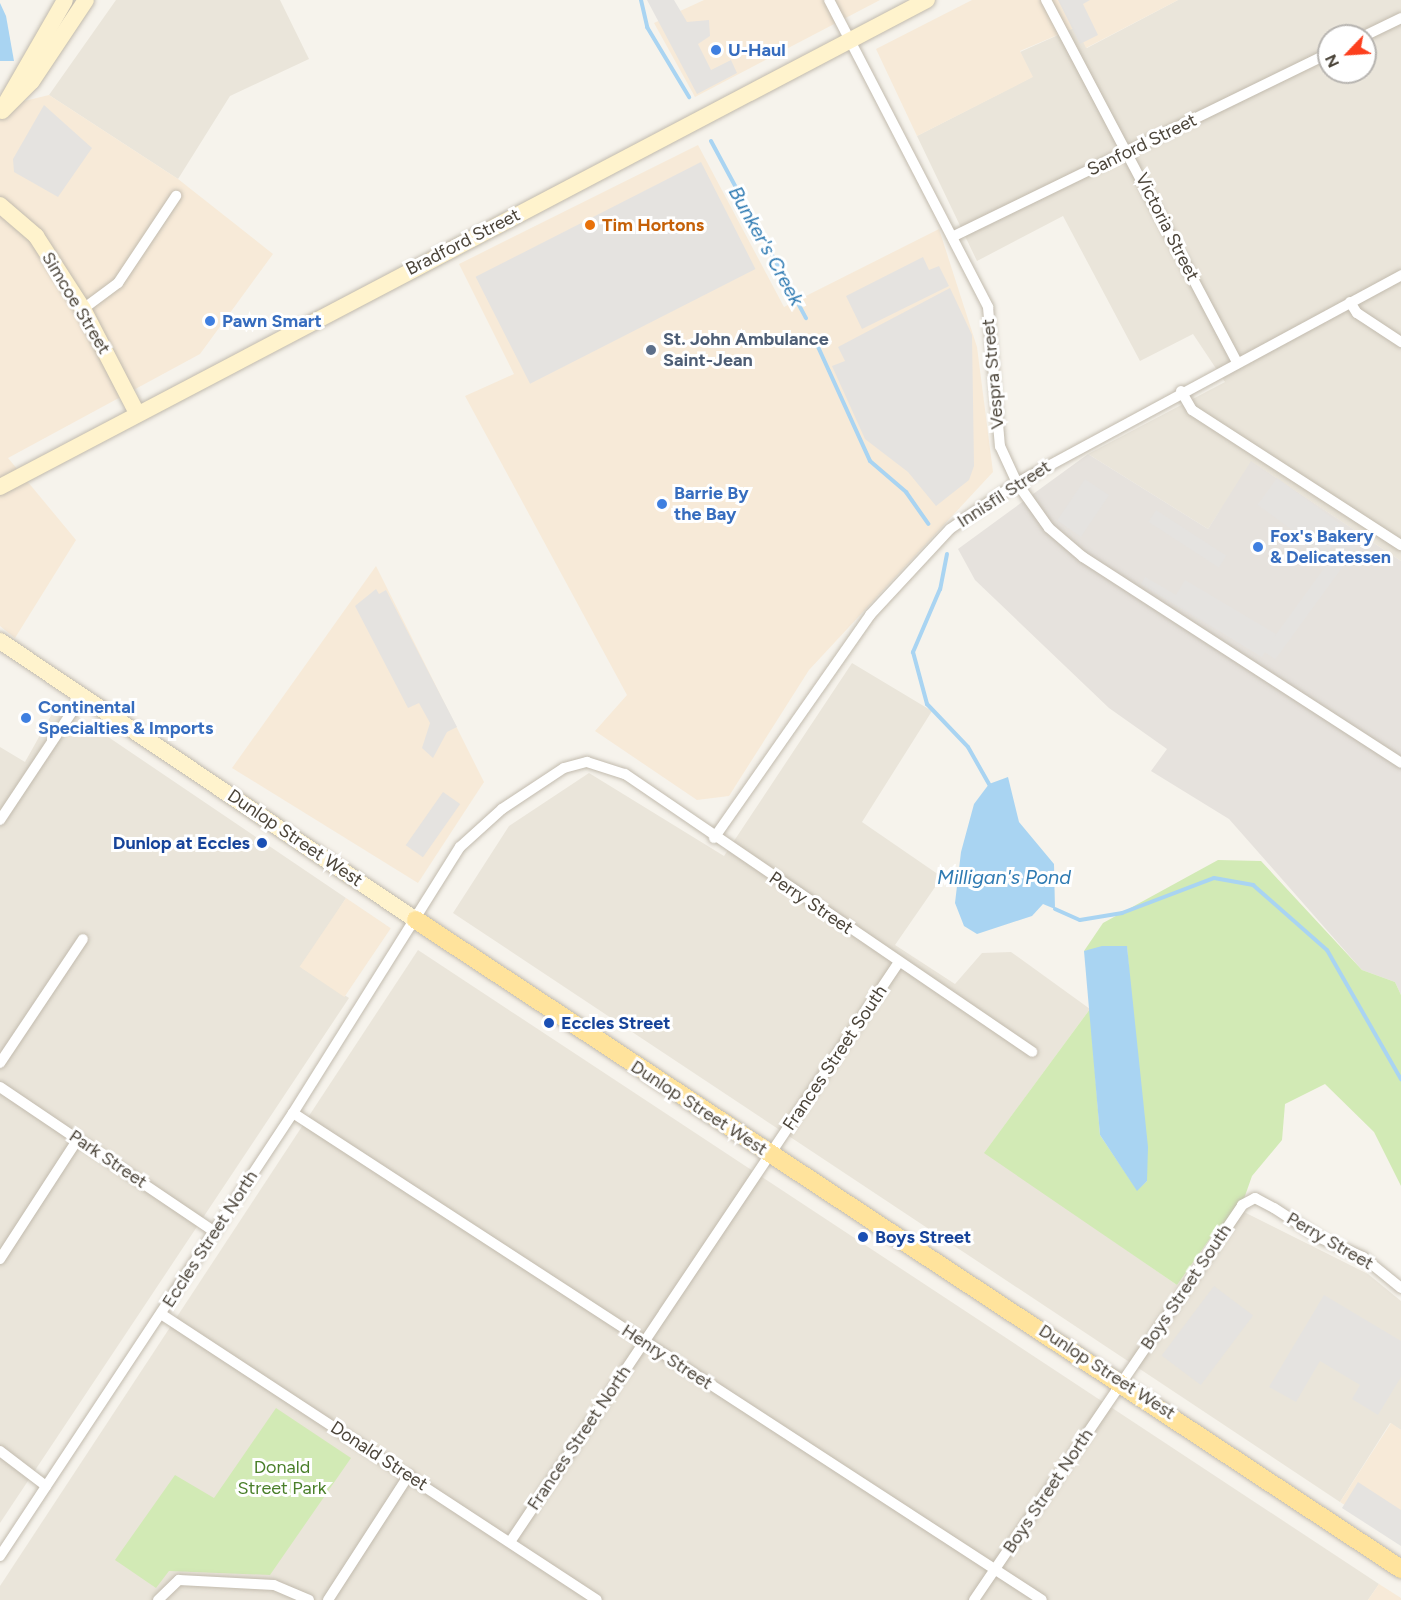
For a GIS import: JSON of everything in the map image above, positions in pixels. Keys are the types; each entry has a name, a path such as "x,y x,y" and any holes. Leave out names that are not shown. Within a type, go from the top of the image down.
{"main road":[{"path":"1,113 19,73 65,0"},
{"path":"1,113 32,81 86,0"},
{"name":"Bradford Street","path":"0,487 849,38 927,0"},
{"name":"Simcoe Street","path":"0,205 36,236 83,309 137,413"},
{"name":"Dunlop Street West","path":"0,641 770,1155 1123,1382 1401,1569"}],"street":[{"name":"Vespra Street","path":"829,0 954,236 988,307 993,406 1000,446 1017,483 1049,528 1083,557 1401,763"},
{"name":"Victoria Street","path":"1046,0 1236,360"},
{"path":"1377,30 1401,18"},
{"name":"Sanford Street","path":"954,236 1317,59"},
{"path":"83,309 118,283 176,196"},
{"name":"Innisfil Street","path":"714,838 870,615 909,568 950,529 1017,483 1181,390 1401,275"},
{"path":"1350,302 1357,313 1401,342"},
{"path":"1181,390 1192,410 1401,545"},
{"path":"0,820 83,695"},
{"name":"Perry Street","path":"587,762 625,774 714,838 1032,1052"},
{"name":"Eccles Street North","path":"0,1556 293,1113 472,833 548,777 587,762"},
{"path":"0,1063 83,939"},
{"name":"Frances Street South","path":"770,1155 899,962"},
{"name":"Park Street","path":"0,1087 215,1232"},
{"name":"Henry Street","path":"293,1113 1042,1600"},
{"path":"0,1259 78,1139"},
{"name":"Frances Street North","path":"510,1542 770,1155"},
{"name":"Perry Street","path":"1255,1198 1320,1238 1363,1257 1401,1288"},
{"name":"Boys Street South","path":"1123,1382 1242,1205 1255,1198"},
{"name":"Donald Street","path":"160,1314 597,1600"},
{"name":"Boys Street North","path":"974,1600 1123,1382"},
{"path":"0,1451 46,1486"},
{"path":"328,1600 409,1475"},
{"path":"158,1600 179,1580 274,1585 309,1600"}],"shaded area":[{"path":"116,0 280,0 309,59 230,96 178,179 49,95"},
{"path":"647,0 674,0 687,22 709,20 710,36 698,44 711,70 731,60 737,73 697,94"},
{"path":"704,0 880,0 695,97 654,23"},
{"path":"972,0 1178,0 1086,48 1076,27 1020,51 1033,77 917,136 876,49"},
{"path":"1058,0 1090,0 1083,4 1098,35 1080,44"},
{"path":"1178,0 1401,0 1401,561 1252,462 1208,529 1088,454 1225,382 1193,334 1140,361 1063,216 977,261 917,136 1032,77 1020,52 1076,27 1087,48"},
{"path":"49,95 178,179 273,254 200,354 8,458 76,540 15,638 0,626 0,107"},
{"path":"44,105 92,148 58,197 14,172 13,159"},
{"path":"698,145 784,307 939,229 977,347 993,472 809,670 729,796 697,800 595,731 627,695 465,396 514,374 459,264"},
{"path":"701,162 755,269 530,384 476,277"},
{"path":"923,257 929,270 939,266 949,286 862,329 846,296"},
{"path":"950,288 972,335 974,466 969,480 936,506 908,472 865,439 832,366 845,361 838,347"},
{"path":"1088,454 1208,529 1251,461 1401,561 1401,995 1395,982 1362,970 1229,819 1151,771 1167,749 1109,708 975,580 958,549"},
{"path":"1277,478 1346,528 1326,555 1258,505"},
{"path":"1085,479 1109,495 1081,537 1057,520"},
{"path":"1156,510 1226,556 1219,567 1148,522"},
{"path":"1352,530 1363,538 1275,660 1264,651"},
{"path":"376,566 484,782 418,883 232,768"},
{"path":"1145,577 1176,595 1185,580 1276,634 1262,657 1141,584"},
{"path":"376,589 379,594 386,590 457,727 447,732 433,758 422,748 430,723 419,703 408,708 355,606"},
{"path":"852,663 932,711 862,822 942,877 895,945 955,984 982,953 1011,952 1090,1009 985,1152 1177,1285 1211,1237 1240,1210 1368,1274 1401,1301 1401,1430 1390,1423 1340,1502 453,913 509,826 589,773 724,856"},
{"path":"58,703 346,898 302,968 349,998 0,1523 0,747 25,762"},
{"path":"443,792 460,804 423,857 406,845"},
{"path":"346,898 391,928 344,997 300,967"},
{"path":"418,950 1379,1584 1368,1600 0,1600 0,1586"},
{"path":"1214,1286 1253,1315 1201,1385 1162,1355"},
{"path":"1324,1295 1401,1341 1401,1377 1378,1415 1352,1399 1360,1385 1320,1361 1296,1402 1269,1387"},
{"path":"1391,1423 1401,1430 1401,1541 1340,1502"},
{"path":"1358,1482 1401,1510 1401,1546 1342,1508"},
{"path":"1379,1584 1401,1598 1401,1600 1368,1600"}],"green space":[{"path":"1218,860 1261,861 1362,970 1395,982 1401,995 1401,1186 1374,1132 1325,1084 1285,1104 1282,1140 1252,1176 1240,1210 1211,1237 1177,1285 984,1153 1090,1009 1100,1135 1137,1190 1147,1181 1127,947 1084,951 1103,923"},
{"name":"Donald Street Park","path":"276,1408 351,1458 270,1575 169,1571 156,1588 115,1560 175,1475 214,1498"}],"water":[{"path":"0,3 6,16 14,61 0,61"},
{"name":"Milligan's Pond","path":"1008,777 1019,822 1054,864 1055,909 1043,904 1032,916 977,934 964,926 955,903 961,852 974,804 989,784"},
{"path":"1102,946 1127,946 1148,1147 1147,1181 1137,1191 1100,1135 1084,951"}],"waterway":[{"name":"Bunker's Creek","path":"641,0 647,27 689,97"},
{"name":"Bunker's Creek","path":"711,141 806,318"},
{"name":"Bunker's Creek","path":"814,338 870,461 906,492 928,524"},
{"name":"Bunker's Creek","path":"947,554 940,589 913,652 927,704 968,747 989,784"},
{"path":"1055,909 1080,920 1122,913 1214,878 1253,885 1327,950 1401,1079"}],"place":[{"name":"U-Haul","path":"716,50"},
{"name":"Tim Hortons","path":"590,225"},
{"name":"Pawn Smart","path":"210,321"},
{"name":"St. John Ambulance Saint-Jean","path":"651,350"},
{"name":"Barrie By the Bay","path":"662,504"},
{"name":"Fox's Bakery & Delicatessen","path":"1258,547"},
{"name":"Continental Specialties & Imports","path":"26,718"},
{"name":"Dunlop at Eccles","path":"262,843"},
{"name":"Eccles Street","path":"549,1023"},
{"name":"Boys Street","path":"863,1237"}]}
